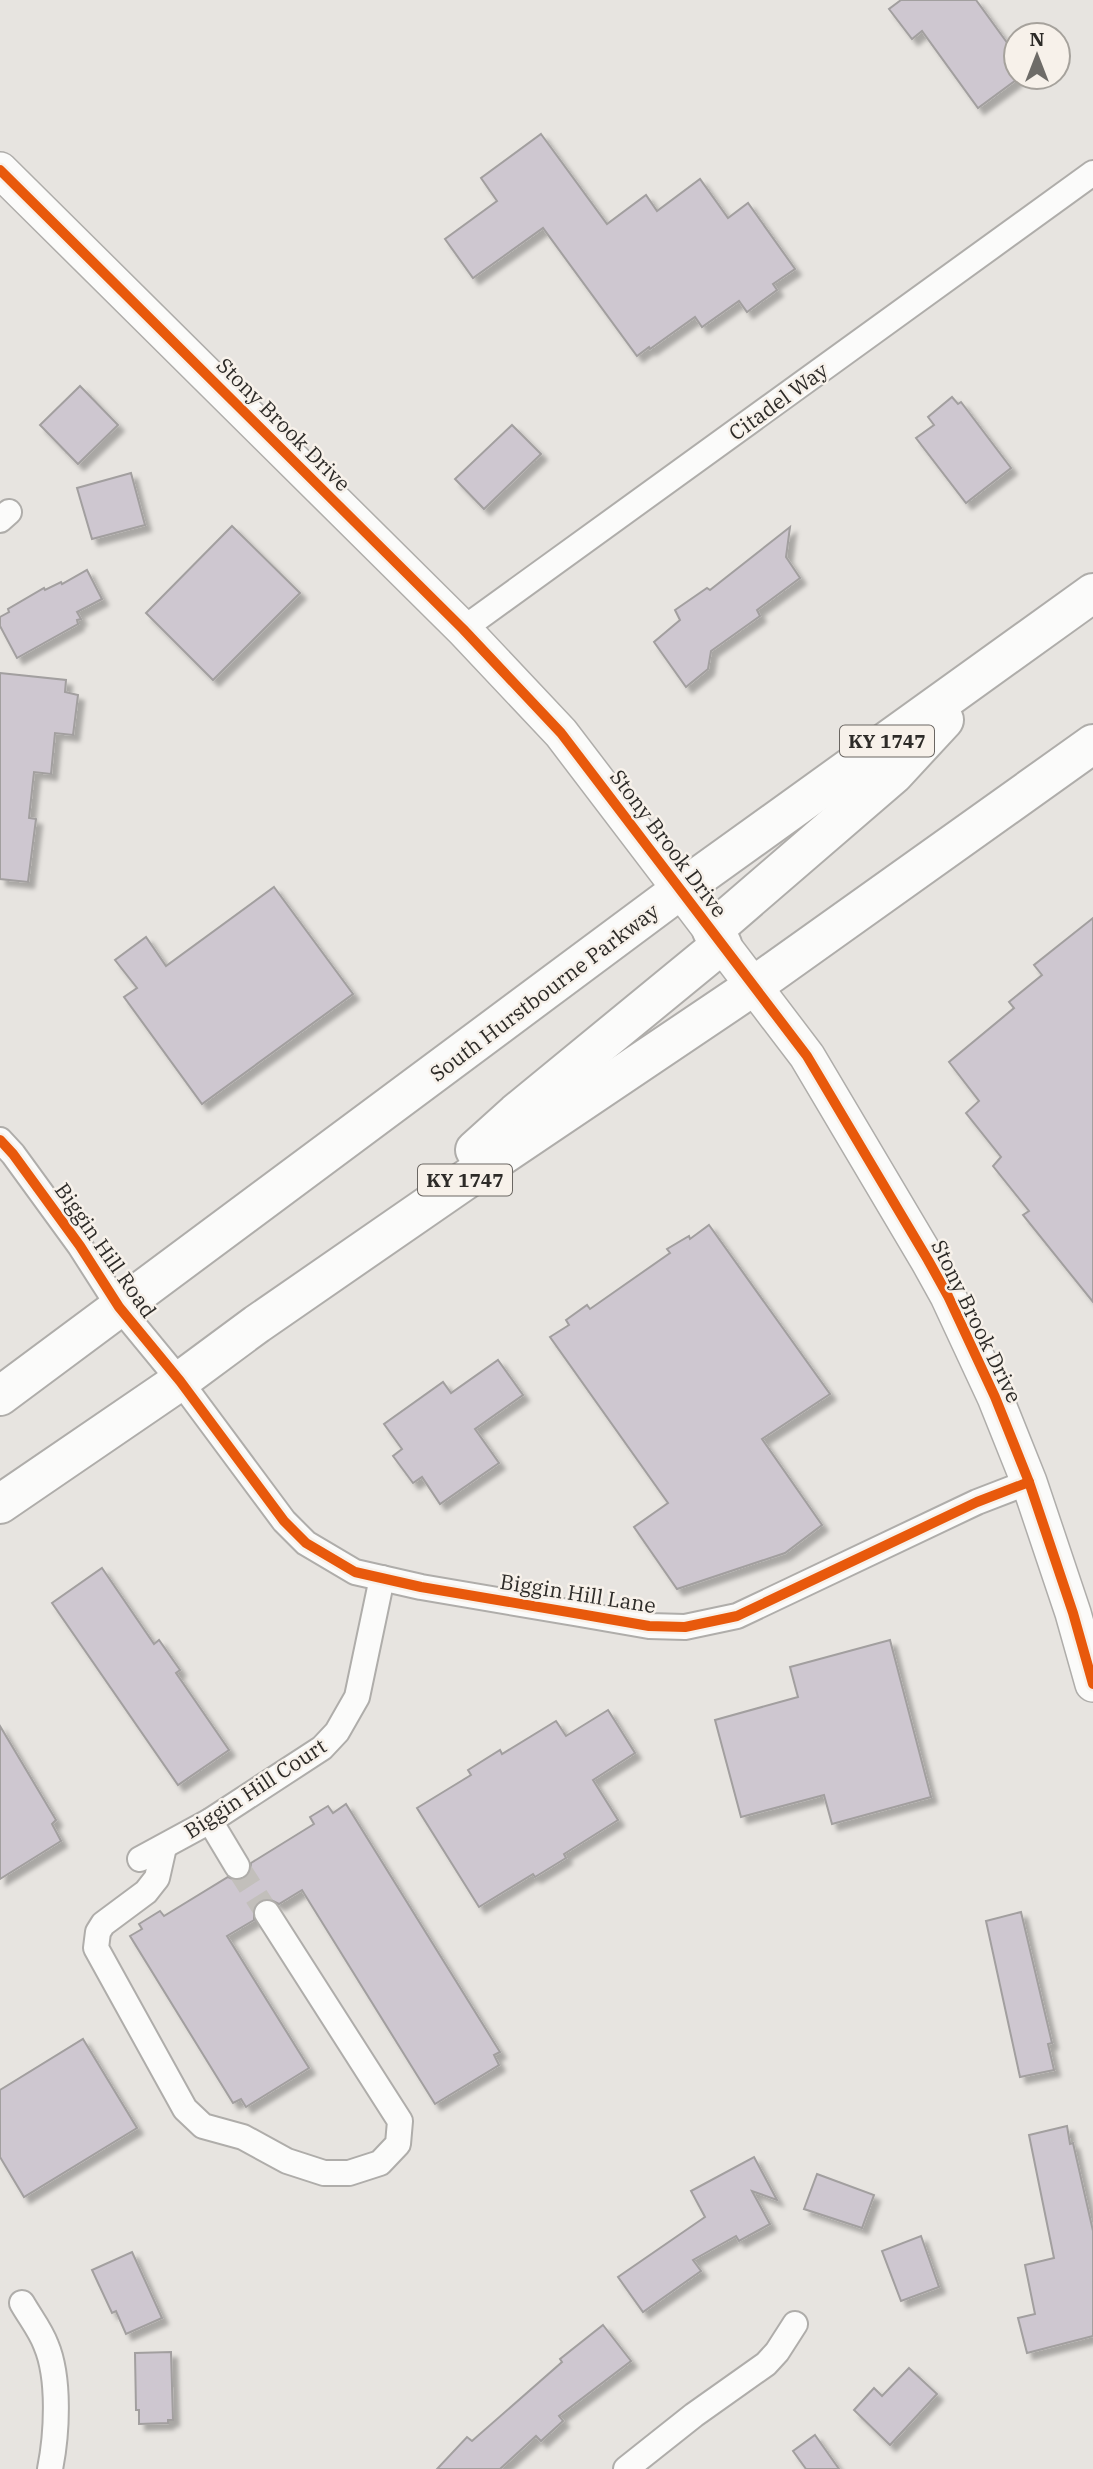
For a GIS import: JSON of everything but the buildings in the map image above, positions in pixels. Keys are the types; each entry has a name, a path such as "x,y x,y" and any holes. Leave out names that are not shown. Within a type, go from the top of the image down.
{"main road":[{"name":"South Hurstbourne Parkway","path":"0,1396 680,890 1093,593"},
{"path":"358,1254 717,938 894,774 998,661"},
{"path":"1042,781 1093,732"},
{"name":"KY 1747","path":"0,1504 180,1381 358,1254 755,985 1093,744"}],"street":[{"name":"Stony Brook Drive","path":"0,170 463,629 561,733 807,1056 948,1296 995,1397 1029,1482 1073,1613 1093,1684"},
{"name":"Citadel Way","path":"463,629 1093,173"},
{"name":"Biggin Hill Road","path":"0,1140 80,1246 119,1307 180,1381"},
{"name":"Biggin Hill Lane","path":"180,1381 284,1521 306,1543 355,1572 421,1587 649,1626 685,1627 737,1616 977,1502 1029,1482"},
{"name":"Biggin Hill Court","path":"140,1859 210,1821 322,1748 337,1732 357,1698 382,1578"},
{"path":"210,1821 237,1866"},
{"path":"164,1847 157,1878 146,1892 103,1924 98,1932 96,1948 185,2109 203,2126 243,2137 287,2161 324,2173 349,2173 380,2163 398,2144 400,2121 267,1913"},
{"path":"22,2303 46,2344 53,2366 55,2401 50,2469"},
{"path":"626,2469 673,2431 766,2364 795,2324"}],"tunnel":[{"path":"237,1866 267,1913"}],"cycle path":[{"path":"0,170 463,629 561,733 807,1056 948,1296 995,1397 1029,1482 1073,1613 1093,1684"},
{"path":"0,1140 80,1246 119,1307 180,1381 284,1521 306,1543 355,1572 421,1587 649,1626 685,1627 737,1616 977,1502 1029,1482"}]}
